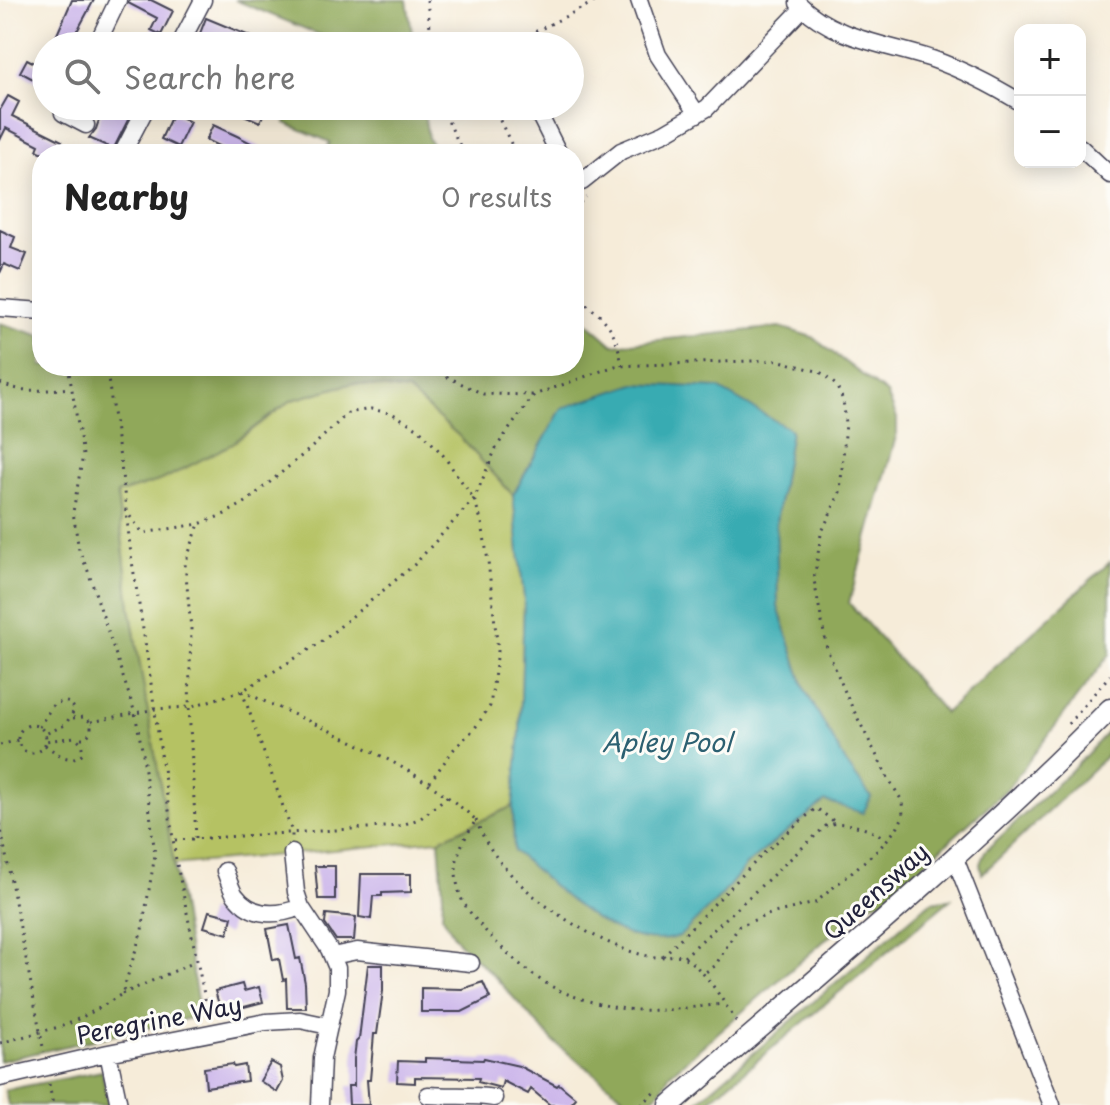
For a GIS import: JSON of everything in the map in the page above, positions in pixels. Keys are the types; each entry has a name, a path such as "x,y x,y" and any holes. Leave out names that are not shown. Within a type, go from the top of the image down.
{"main road":[{"name":"Queensway","path":"666,1096 748,1038 1047,772 1110,709"}],"street":[{"path":"103,32 118,0"},
{"path":"188,32 203,0"},
{"path":"639,0 658,55 697,114"},
{"path":"584,180 621,151 664,133 715,100 799,4 835,30 951,66 1014,99"},
{"path":"76,120 86,125"},
{"path":"127,144 140,120"},
{"path":"542,120 554,144"},
{"path":"1086,152 1108,169"},
{"path":"0,308 32,310"},
{"path":"292,853 296,892 301,907 337,968 337,990 322,1058 320,1105"},
{"path":"954,856 1052,1105"},
{"path":"225,871 235,895 249,907 260,912 283,914 301,907"},
{"path":"332,956 357,951 471,963"},
{"name":"Peregrine Way","path":"0,1078 266,1022 289,1021 329,1026"},
{"path":"108,1053 119,1105"},
{"path":"428,1095 462,1101 470,1093 494,1098"}],"path":[{"path":"427,0 430,32"},
{"path":"535,32 598,0"},
{"path":"448,120 459,144"},
{"path":"500,120 511,144"},
{"path":"584,199 591,193"},
{"path":"584,302 609,323 622,366"},
{"path":"446,376 483,394 534,395 622,366 777,360 820,372 836,385 843,400 846,423 840,492 821,534 814,580 827,649 848,699 902,801 903,816 898,827 879,849 815,903 770,914 739,926 715,966 704,973"},
{"path":"69,376 83,455 73,512 79,550 135,713 155,855 142,930 122,994"},
{"path":"108,376 181,893 213,1033"},
{"path":"0,383 25,390 70,388"},
{"path":"72,718 83,717 91,722 155,709 189,707 242,691 320,643 415,564 474,499 497,446 534,395"},
{"path":"125,510 143,533 199,524 225,514 246,502 348,413 371,409 393,414 419,429 443,455 474,499 482,523 497,640 490,706 429,783"},
{"path":"196,838 189,707 191,629 185,564 199,524"},
{"path":"1062,730 1110,675"},
{"path":"242,691 400,764 449,795 476,820 485,842 537,901 563,918 625,949 662,957 673,954 684,957 704,973 748,1038"},
{"path":"242,691 292,832 292,853"},
{"path":"39,727 53,705 63,701 70,703 75,709 72,718 65,725 45,734"},
{"path":"75,737 81,742 83,753 77,758 66,759 46,743 45,734 39,727 23,727 18,740 19,746 30,753 39,752 46,743 75,737 85,738 91,732 91,722"},
{"path":"0,745 18,740"},
{"path":"174,840 400,826 421,818 449,795"},
{"path":"662,957 764,853 816,808 835,822 886,839"},
{"path":"476,820 456,859 463,904 524,968 547,985 614,1007 665,1011 723,1004"},
{"path":"684,957 827,825 835,822"},
{"path":"0,824 53,1105"},
{"path":"0,1043 66,1025 122,994 196,962"},
{"path":"641,1105 666,1096"}],"green space":[{"path":"235,0 407,0 412,32 313,32"},
{"path":"286,120 425,120 432,144 329,144 285,123"},
{"path":"584,320 613,345 780,327 812,337 887,394 897,418 897,433 849,603 945,713 1110,562 1110,654 1008,788 883,901 867,904 669,1075 656,1095 634,1105 554,1042 494,976 458,942 442,915 439,840 513,806 514,851 721,896 747,864 825,801 871,797 846,763 805,690 778,607 776,522 791,430 562,408 513,495 459,436 408,391 353,383 292,400 230,445 162,480 117,494 130,607 200,1016 0,1061 0,323 32,333 32,376 584,376"},
{"path":"353,383 408,391 459,436 513,495 524,599 520,732 513,806 439,840 173,865 130,607 117,494 230,445 292,400"},
{"path":"1110,729 1110,753 982,874 980,864 985,851 1077,765"},
{"path":"951,899 704,1105 693,1105 917,913 931,902"},
{"path":"102,1071 108,1105 8,1105 5,1090"}],"water":[{"name":"Apley Pool","path":"635,384 718,388 791,430 776,522 778,607 805,690 846,763 871,797 863,813 825,801 747,864 721,896 680,936 657,940 634,937 590,915 514,851 513,806 520,732 524,599 513,495 562,408"}],"building":[{"path":"72,0 94,0 77,32 58,32"},
{"path":"129,0 151,0 173,11 162,32 155,32 151,30 157,18 128,3"},
{"path":"206,18 240,32 201,32"},
{"path":"27,59 32,62 32,78 20,72"},
{"path":"8,96 19,102 12,116 62,141 60,144 37,144 6,128 0,140 0,110"},
{"path":"99,120 128,120 116,144 102,144 89,138"},
{"path":"170,120 190,122 179,144 161,139"},
{"path":"213,125 252,144 214,144 206,140"},
{"path":"0,230 15,237 11,248 27,254 20,271 4,264 0,273"},
{"path":"315,866 335,866 335,899 318,899"},
{"path":"361,874 411,874 411,892 373,896 371,919 359,917"},
{"path":"209,911 232,917 228,934 204,927"},
{"path":"326,914 356,917 354,940 336,940 325,924"},
{"path":"289,925 296,959 300,958 306,1008 287,1008 286,979 283,980 279,959 273,960 267,929"},
{"path":"368,965 383,965 383,991 377,1034 374,1034 370,1080 367,1080 369,1105 349,1105 348,1086 354,1086 354,1059"},
{"path":"483,982 490,998 462,1012 421,1012 421,988 462,989"},
{"path":"242,984 244,991 259,987 263,1002 225,1012 224,1007 220,1008 215,991"},
{"path":"425,1058 484,1058 519,1066 557,1086 559,1084 576,1098 570,1105 550,1105 531,1089 528,1094 503,1081 501,1088 478,1082 479,1078 415,1077 415,1083 397,1082 398,1061 425,1062"},
{"path":"271,1062 280,1067 283,1081 277,1092 260,1081"},
{"path":"233,1064 234,1067 245,1065 247,1081 206,1087 204,1068"}]}
